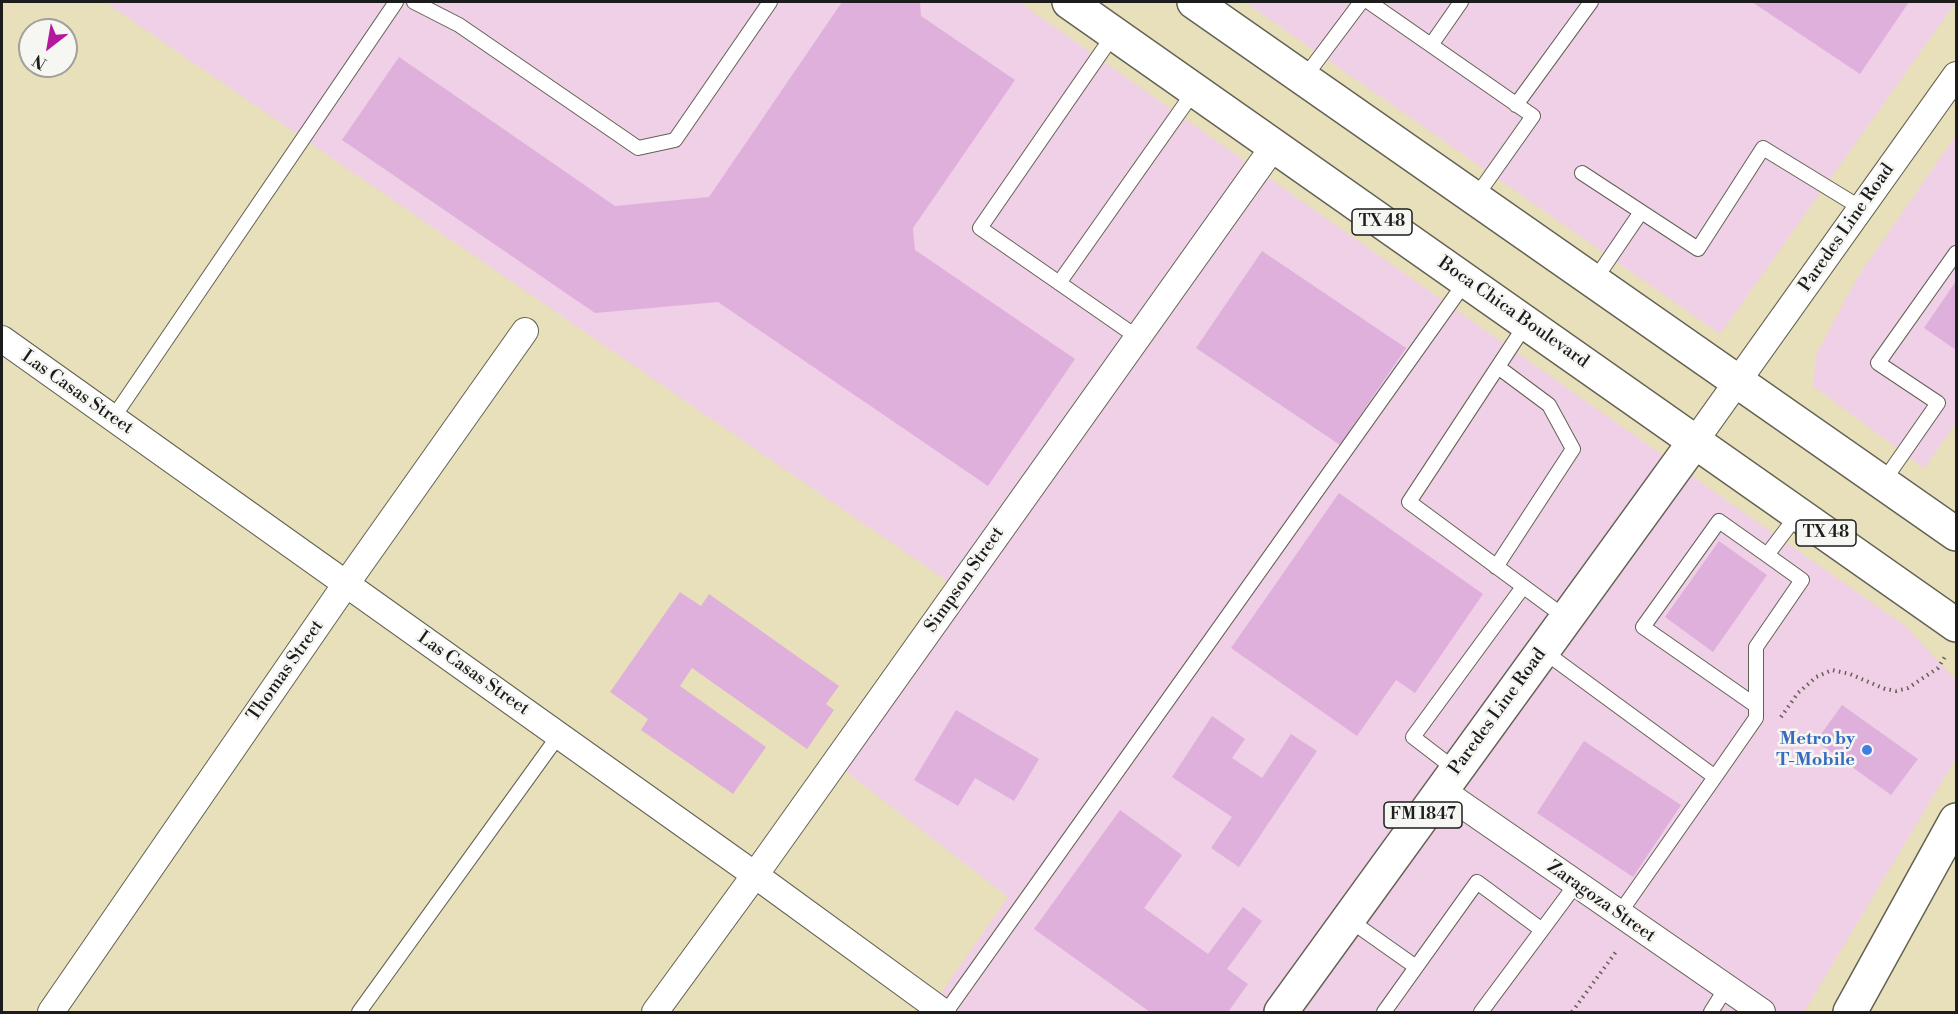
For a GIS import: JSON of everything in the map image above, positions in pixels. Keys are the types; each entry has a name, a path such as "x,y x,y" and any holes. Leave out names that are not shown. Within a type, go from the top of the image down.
{"main road":[{"name":"Boca Chica Boulevard","path":"1069,2 1956,625"},
{"path":"1194,2 1956,534"},
{"name":"Paredes Line Road","path":"1281,1012 1695,441"},
{"path":"1850,1012 1956,820"},
{"path":"1926,875 1956,845"}],"street":[{"name":"Paredes Line Road","path":"1695,441 1956,75"},
{"name":"Simpson Street","path":"655,1012 1274,146"},
{"name":"Thomas Street","path":"51,1012 346,584 525,331"},
{"name":"Las Casas Street","path":"2,339 944,1012"},
{"name":"Zaragoza Street","path":"1448,780 1576,884 1762,1012"}],"lane":[{"path":"113,418 396,2"},
{"path":"414,2 459,25 638,148 675,140 770,2"},
{"path":"1305,78 1360,2"},
{"path":"1370,2 1533,116 1475,198"},
{"path":"1431,45 1461,2"},
{"path":"1516,105 1591,2"},
{"path":"1114,33 981,228 1137,337"},
{"path":"1059,283 1195,90"},
{"path":"1582,173 1698,249 1763,148 1862,208"},
{"path":"1594,281 1641,212"},
{"path":"1883,482 1938,403 1878,363 1956,253"},
{"path":"944,1012 1467,281"},
{"path":"1526,324 1409,502 1566,618"},
{"path":"1496,567 1573,449 1549,405 1498,367"},
{"path":"1767,555 1798,514"},
{"path":"1619,915 1756,718 1756,647 1802,580 1719,521 1644,627 1755,705"},
{"path":"1448,780 1413,737 1523,586"},
{"path":"1542,650 1715,777"},
{"path":"359,1012 558,735"},
{"path":"1384,1012 1477,882 1542,930"},
{"path":"1481,1012 1576,884"},
{"path":"1348,919 1416,967"},
{"path":"1711,1012 1726,988"}],"path":[{"path":"1816,677 1832,670 1851,674 1885,689 1896,691 1908,688 1938,668"},
{"path":"1572,1012 1619,947"}],"shaded area":[{"path":"105,2 1019,2 1905,626 1956,680 1956,758 1804,1012 928,1012 1008,897 844,770 966,594"},
{"path":"1245,2 1956,2 1720,334"},
{"path":"1956,135 1956,423 1924,468 1813,386 1816,355 1857,278"}],"building":[{"path":"842,2 920,2 921,16 1015,80 913,228 915,250 1075,359 988,486 718,302 595,313 342,140 399,57 615,206 709,197"},
{"path":"1752,2 1909,2 1860,74"},
{"path":"1262,251 1406,348 1340,445 1196,348"},
{"path":"1956,281 1956,350 1924,328"},
{"path":"1339,493 1483,594 1415,693 1396,680 1357,736 1231,648"},
{"path":"1719,541 1767,575 1713,652 1665,617"},
{"path":"680,592 701,606 709,594 839,686 826,704 834,710 807,749 692,668 680,686 766,747 733,794 641,730 648,719 610,692"},
{"name":"Metro by T-Mobile","path":"1842,705 1918,759 1891,795 1816,741"},
{"path":"956,710 1039,759 1014,801 975,778 958,806 914,780"},
{"path":"1212,716 1245,739 1232,758 1262,778 1291,734 1317,751 1239,867 1211,848 1232,817 1172,777"},
{"path":"1584,741 1681,805 1633,877 1537,813"},
{"path":"1120,810 1182,855 1144,908 1208,954 1243,907 1262,921 1227,969 1248,984 1228,1012 1150,1012 1034,929"}],"place":[{"name":"Metro by T-Mobile","path":"1867,750"}]}
